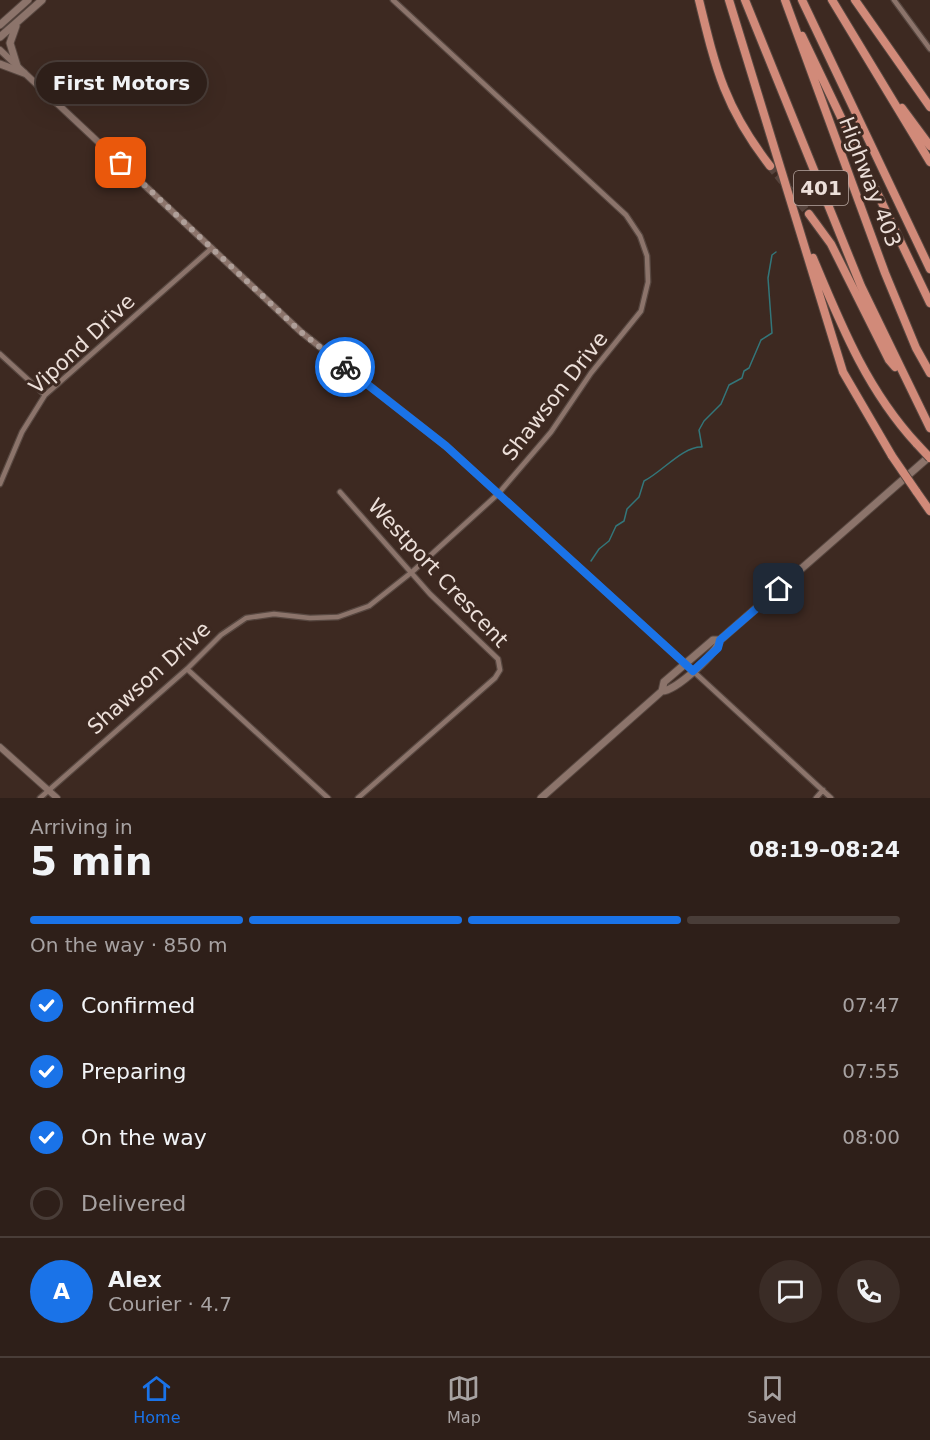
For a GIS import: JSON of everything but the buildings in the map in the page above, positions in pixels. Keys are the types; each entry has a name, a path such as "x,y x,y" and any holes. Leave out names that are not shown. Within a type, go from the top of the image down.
{"highway":[{"path":"699,0 726,98 748,138 770,166"},
{"path":"729,0 843,372 892,456 930,512"},
{"name":"401","path":"745,0 861,286 930,428"},
{"name":"401","path":"785,0 930,303"},
{"name":"Highway 403","path":"785,0 885,273 916,348 930,373"},
{"path":"802,0 930,269"},
{"path":"832,0 930,162"},
{"path":"855,0 930,107"},
{"path":"875,70 930,146"},
{"name":"Highway 403","path":"883,171 930,255"},
{"path":"809,214 831,244 889,360 902,374"},
{"path":"799,225 829,297 873,389 930,457"}],"main road":[{"path":"0,22 28,0"},
{"path":"0,37 42,0"},
{"path":"17,66 10,43 18,21"},
{"path":"0,64 24,73"},
{"path":"662,691 670,691 693,671 718,648 720,640 930,457"},
{"path":"541,798 662,691 664,682 712,640 720,640"}],"street":[{"name":"Shawson Drive","path":"40,798 186,669 221,635 246,618 274,614 310,618 338,617 369,606 412,572 498,494 551,432 591,373 641,311 648,282 647,256 640,236 626,215 393,0"},
{"path":"894,0 930,49"},
{"path":"0,50 301,332 415,420 831,798"},
{"name":"Vipond Drive","path":"0,484 22,432 45,395 212,248"},
{"path":"0,354 45,395"},
{"name":"Westport Crescent","path":"340,492 430,594 498,659 500,670 495,678 358,798"},
{"path":"186,669 328,798"},
{"path":"0,747 57,798"},
{"path":"816,798 823,790"}],"waterway":[{"path":"591,561 599,549 609,541 616,526 624,521 627,509 639,497 644,481 680,455 702,447 699,430 704,421 721,404 729,385 742,378 761,340 772,333 768,278 772,255 776,252"}],"tunnel":[{"path":"770,166 809,214"}],"way so far":[{"path":"121,163 301,332 345,367"}],"place":[{"name":"First Motors","path":"121,163"}],"route":[{"path":"345,367 398,406 446,446 693,671 718,648 720,640 779,589"}]}
